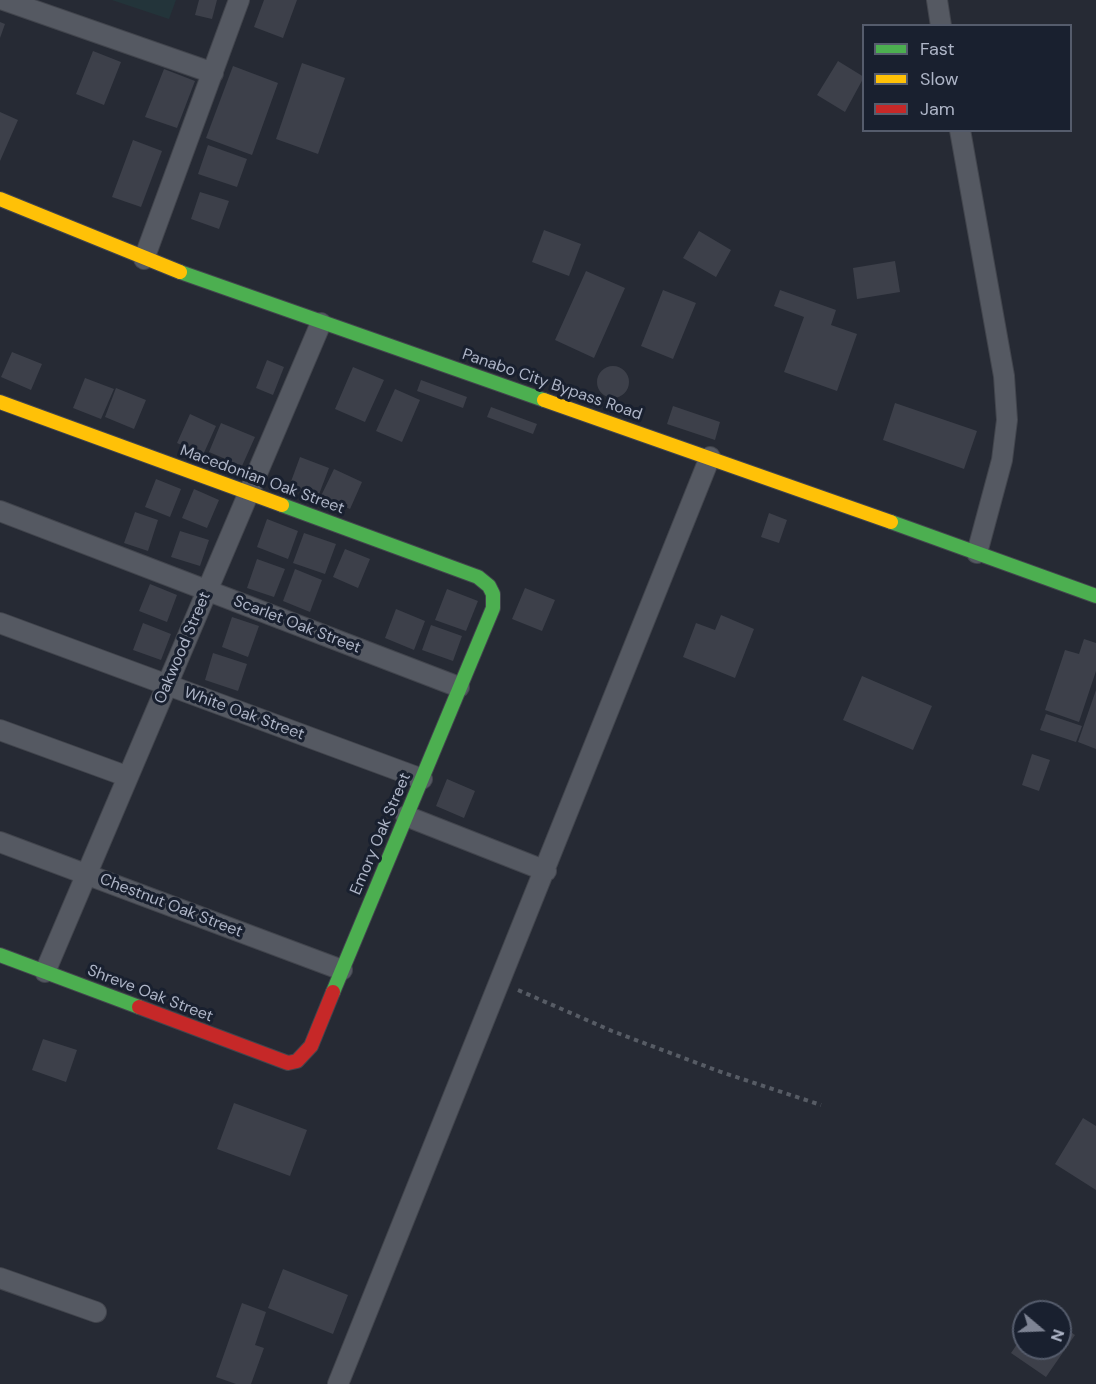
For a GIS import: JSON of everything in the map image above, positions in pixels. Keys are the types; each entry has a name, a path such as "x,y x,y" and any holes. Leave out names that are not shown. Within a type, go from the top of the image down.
{"street":[{"path":"4,0 32,4 213,73"},
{"path":"144,259 239,0"},
{"path":"937,0 941,24"},
{"path":"960,132 1004,376 1007,420 1002,460 977,553"},
{"name":"Panabo City Bypass Road","path":"0,199 144,259 321,323 710,457 1096,596"},
{"name":"Oakwood Street","path":"45,972 126,776 168,685 321,323"},
{"name":"Macedonian Oak Street","path":"0,402 478,577 489,585 493,594 493,608"},
{"path":"338,1384 546,871 710,457"},
{"name":"Scarlet Oak Street","path":"0,511 459,687"},
{"name":"Emory Oak Street","path":"288,1063 297,1061 306,1054 493,608"},
{"name":"White Oak Street","path":"0,623 422,779"},
{"path":"0,730 126,776"},
{"path":"406,816 546,871"},
{"name":"Chestnut Oak Street","path":"0,842 342,970"},
{"name":"Shreve Oak Street","path":"0,955 288,1063"},
{"path":"0,1278 96,1312"}],"path":[{"path":"501,983 623,1035 721,1072 821,1105"}],"shaded area":[{"path":"112,0 176,0 169,19"}],"building":[{"path":"199,0 217,0 212,19 195,15"},
{"path":"264,0 297,0 283,38 254,27"},
{"path":"0,22 5,24 0,38"},
{"path":"93,51 121,62 104,105 76,94"},
{"path":"838,61 862,76 862,81 845,112 817,95"},
{"path":"302,63 345,78 318,154 276,139"},
{"path":"233,66 278,83 252,155 206,138"},
{"path":"164,69 195,81 177,128 145,117"},
{"path":"0,112 18,120 0,161"},
{"path":"133,140 162,151 141,207 112,197"},
{"path":"208,145 247,159 237,187 198,174"},
{"path":"200,192 229,201 219,229 191,219"},
{"path":"544,230 581,244 569,276 532,262"},
{"path":"699,231 731,250 716,277 683,258"},
{"path":"895,261 900,292 857,299 853,268"},
{"path":"586,271 625,288 594,358 555,340"},
{"path":"663,290 696,303 673,359 641,346"},
{"path":"780,290 836,310 831,325 857,334 837,391 784,372 804,317 774,306"},
{"path":"12,352 42,364 31,390 1,377"},
{"path":"267,360 284,367 273,395 256,388"},
{"path":"613,366 624,371 629,382 624,393 613,398 602,393 597,382 602,371"},
{"path":"353,367 384,380 365,422 335,409"},
{"path":"85,378 114,389 101,419 73,408"},
{"path":"421,380 467,397 463,408 417,391"},
{"path":"116,388 146,400 134,429 105,417"},
{"path":"395,389 420,400 402,442 376,431"},
{"path":"895,403 977,431 964,469 883,440"},
{"path":"673,406 720,422 715,440 667,424"},
{"path":"491,407 537,424 533,434 487,417"},
{"path":"190,414 216,426 203,455 177,443"},
{"path":"221,423 255,437 242,466 209,452"},
{"path":"300,457 329,468 318,497 289,487"},
{"path":"334,469 362,482 350,509 321,496"},
{"path":"156,479 181,489 170,517 145,507"},
{"path":"194,489 219,500 207,528 182,518"},
{"path":"135,512 158,520 148,551 124,543"},
{"path":"769,513 787,520 779,543 761,537"},
{"path":"267,519 298,531 288,559 257,547"},
{"path":"180,531 209,540 200,566 171,557"},
{"path":"304,533 336,544 325,574 293,563"},
{"path":"345,549 370,559 358,588 333,577"},
{"path":"257,559 285,569 274,597 247,588"},
{"path":"295,569 322,580 310,612 283,601"},
{"path":"150,584 177,595 167,622 139,611"},
{"path":"525,588 555,600 542,631 512,619"},
{"path":"447,589 478,601 466,631 435,620"},
{"path":"396,609 425,621 414,650 385,638"},
{"path":"721,615 754,629 735,678 683,657 696,623 715,630"},
{"path":"232,617 259,626 248,657 222,647"},
{"path":"143,623 171,634 161,660 133,650"},
{"path":"431,625 462,636 453,661 422,650"},
{"path":"1084,639 1096,643 1096,671 1079,722 1045,710 1065,650 1079,654"},
{"path":"213,653 247,664 238,691 205,680"},
{"path":"862,676 932,706 913,750 843,720"},
{"path":"1096,690 1096,749 1078,742"},
{"path":"1046,714 1082,726 1076,742 1040,730"},
{"path":"1032,754 1050,760 1039,791 1022,785"},
{"path":"447,779 475,791 464,818 436,806"},
{"path":"43,1039 77,1050 66,1082 32,1070"},
{"path":"234,1103 307,1130 290,1176 217,1149"},
{"path":"1083,1118 1096,1126 1096,1190 1055,1164"},
{"path":"283,1269 348,1295 333,1334 268,1308"},
{"path":"242,1303 266,1312 255,1345 264,1348 251,1384 236,1384 216,1377"},
{"path":"1021,1360 1058,1360 1046,1377"}],"traffic: fast":[{"path":"180,272 544,400"},
{"path":"282,505 478,577 489,586 493,594 493,608 333,992"},
{"path":"891,522 1096,596"},
{"path":"0,955 139,1007"}],"traffic: slow":[{"path":"0,199 180,272"},
{"path":"544,400 891,522"},
{"path":"0,402 282,505"}],"traffic: jam":[{"path":"139,1007 288,1063 297,1061 311,1046 333,992"}]}
